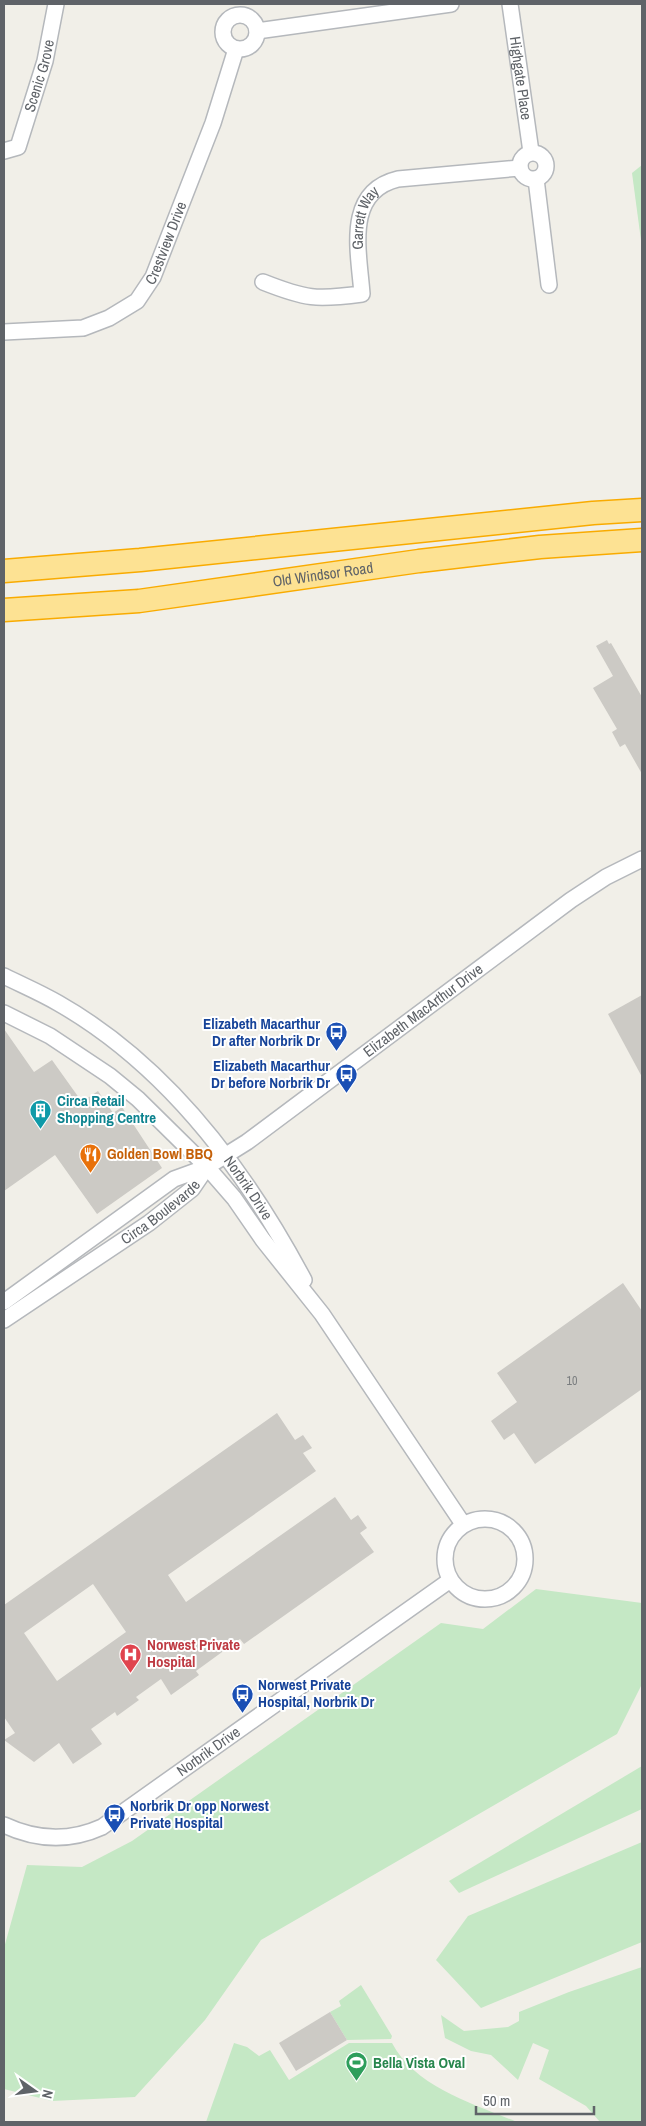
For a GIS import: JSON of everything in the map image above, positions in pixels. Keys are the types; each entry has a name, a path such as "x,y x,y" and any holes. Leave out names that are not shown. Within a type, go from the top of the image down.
{"highway":[{"path":"4,571 140,560 593,513 642,510"},
{"name":"Old Windsor Road","path":"4,610 139,601 419,561 540,547 642,540"}],"street":[{"name":"Scenic Grove","path":"11,149 45,61 56,4"},
{"path":"257,31 451,4"},
{"name":"Highgate Place","path":"510,4 531,152"},
{"path":"242,10 252,21 257,31 250,45 236,49 226,43 223,32 227,21 242,10"},
{"name":"Crestview Drive","path":"4,332 83,328 110,318 137,301 153,277 212,123 236,49"},
{"path":"531,152 540,154 546,160 545,172 536,179 527,177 520,168 522,158 531,152"},
{"name":"Garrett Way","path":"263,282 311,298 326,299 362,294 359,218 364,202 373,190 386,182 398,179 520,168"},
{"path":"536,179 549,285"},
{"path":"4,617 139,601"},
{"name":"Elizabeth MacArthur Drive","path":"207,1167 228,1155 572,900 606,877 642,858"},
{"name":"Norbrik Drive","path":"4,976 58,1003 92,1024 173,1096 228,1155 278,1231 322,1314"},
{"name":"Norbrik Drive","path":"4,1013 50,1036 110,1076 144,1104 207,1167 234,1198 263,1240 322,1314 463,1524"},
{"name":"Circa Boulevarde","path":"4,1302 174,1179 207,1167"},
{"name":"Circa Boulevarde","path":"4,1320 149,1224 192,1188 207,1167"},
{"path":"486,1518 500,1521 514,1531 522,1543 525,1556 521,1576 513,1588 502,1596 488,1599 475,1598 462,1593 449,1581 445,1564 446,1550 451,1536 463,1524 486,1518"},
{"name":"Norbrik Drive","path":"4,1825 35,1836 57,1838 84,1834 102,1827 449,1581"}],"green space":[{"path":"642,165 642,248 632,173"},
{"path":"536,1589 642,1603 642,1684 617,1734 261,1940 205,2020 135,2097 52,2101 4,2089 4,1948 27,1865 82,1867 132,1841 441,1623 483,1629"},
{"path":"642,1766 642,1809 459,1893 449,1881"},
{"path":"642,1842 642,1942 481,2008 436,1960 468,1916"},
{"path":"642,1967 642,2122 600,2122 586,2106 539,2079 549,2050 533,2043 518,2080 491,2055 471,2051 445,2038 441,2015 464,2031 508,2027 519,2021 519,2012 569,1992"},
{"path":"361,1985 392,2036 391,2039 347,2040 330,2012 341,2006 339,2001"},
{"name":"Bella Vista Oval","path":"234,2043 247,2047 259,2056 270,2050 289,2080 349,2043 392,2043 402,2058 430,2083 465,2101 517,2122 206,2122"}],"building":[{"path":"607,640 609,644 611,643 642,697 642,774 625,744 620,747 612,732 617,729 593,688 613,676 596,646"},
{"path":"642,995 642,1077 608,1014"},
{"name":"Circa Retail Shopping Centre","path":"4,1029 34,1072 52,1060 82,1102 98,1091 113,1113 122,1107 162,1168 97,1214 55,1155 4,1191"},
{"path":"623,1283 642,1311 642,1389 535,1464 514,1433 504,1440 491,1421 517,1402 497,1373"},
{"path":"277,1413 295,1440 303,1435 312,1448 303,1453 316,1471 168,1575 186,1602 335,1497 351,1520 358,1515 367,1528 360,1533 374,1552 244,1644 240,1639 196,1671 199,1675 171,1695 161,1679 136,1697 139,1700 117,1716 115,1712 91,1729 102,1744 73,1764 59,1743 34,1762 4,1740 15,1733 4,1717 4,1605","holes":["93,1584 126,1632 57,1681 24,1633"]},
{"path":"330,2012 347,2040 296,2071 279,2043"}],"place":[{"name":"Elizabeth Macarthur Dr after Norbrik Dr","path":"336,1052"},
{"name":"Elizabeth Macarthur Dr before Norbrik Dr","path":"346,1094"},
{"name":"Circa Retail Shopping Centre","path":"41,1129"},
{"name":"Golden Bowl BBQ","path":"91,1173"},
{"name":"Norwest Private Hospital","path":"131,1673"},
{"name":"Norwest Private Hospital, Norbrik Dr","path":"242,1713"},
{"name":"Norbrik Dr opp Norwest Private Hospital","path":"114,1834"},
{"name":"Bella Vista Oval","path":"357,2082"}]}
